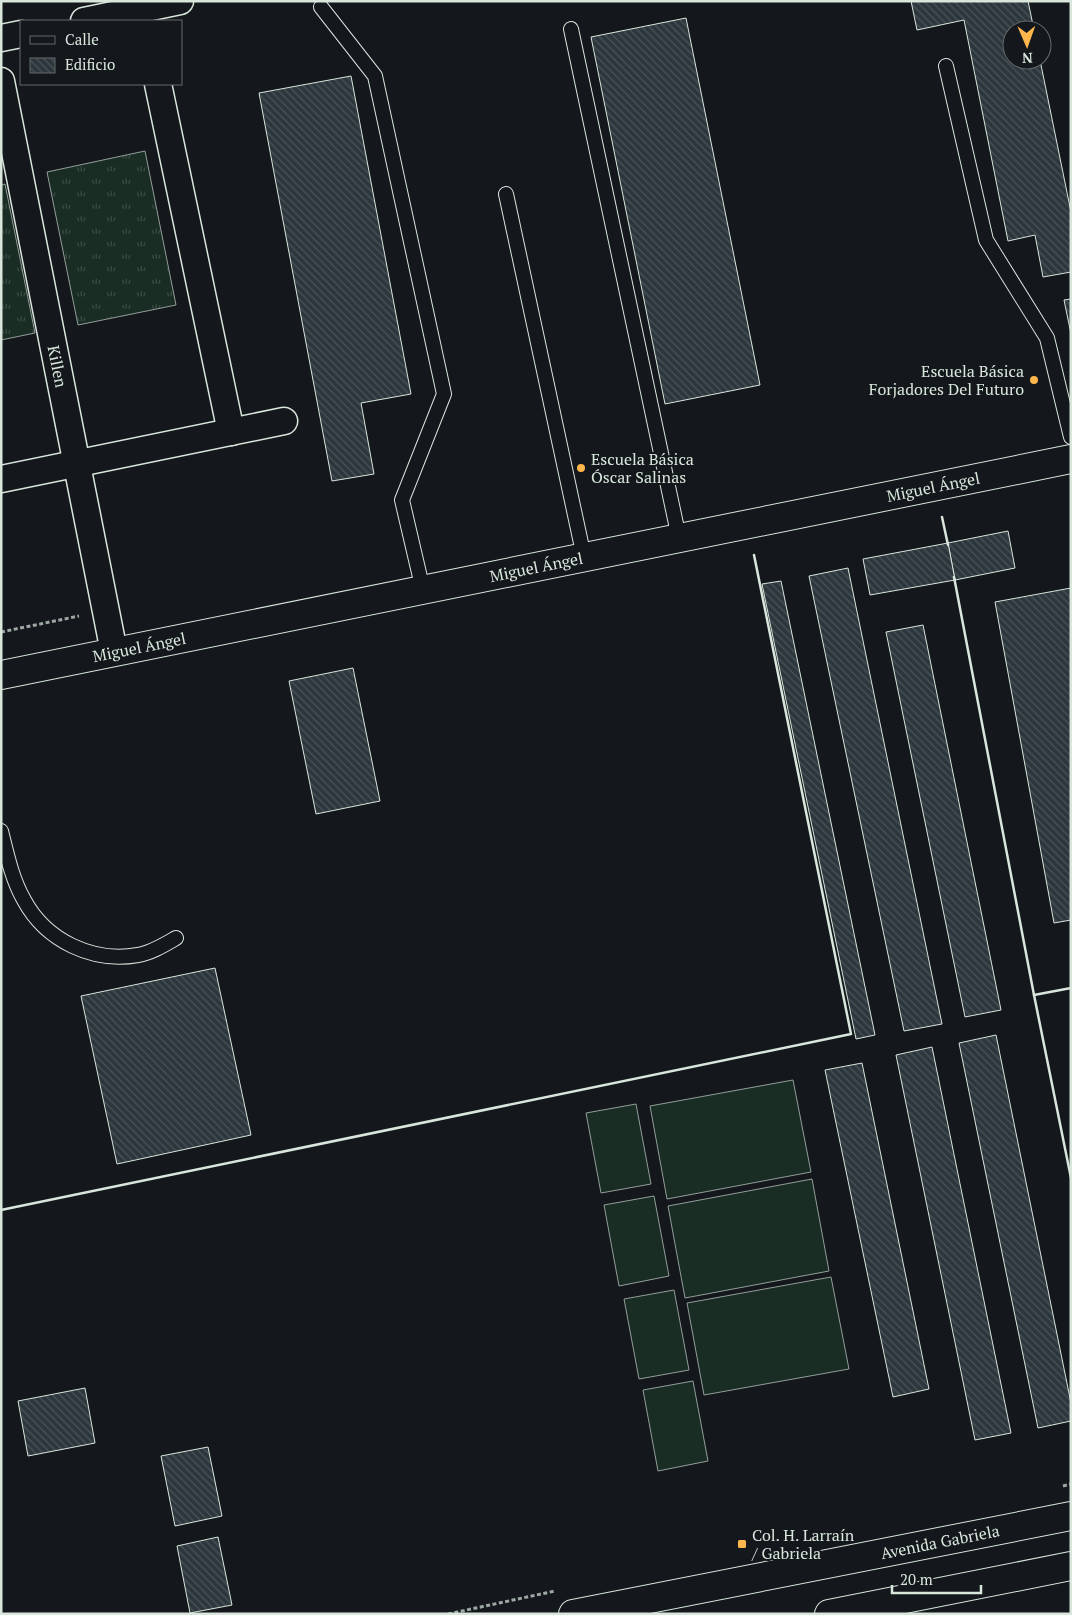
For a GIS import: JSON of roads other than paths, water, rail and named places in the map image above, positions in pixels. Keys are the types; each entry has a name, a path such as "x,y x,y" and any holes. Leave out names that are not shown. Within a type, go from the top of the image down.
{"street":[{"path":"94,20 144,15 180,1"},
{"path":"1,38 20,34"},
{"name":"Killen","path":"1,81 114,652"},
{"path":"158,85 231,432"},
{"path":"1,479 284,421"},
{"name":"Miguel Ángel","path":"1,675 1071,460"},
{"name":"Avenida Gabriela","path":"573,1614 643,1606 1071,1516"},
{"path":"829,1614 1071,1566"}],"lane":[{"path":"321,7 375,76 444,394 402,500 423,590"},
{"path":"571,29 679,538"},
{"path":"946,66 986,240 1047,338 1071,437"},
{"path":"506,194 584,557"},
{"path":"1,831 14,882 24,902 39,920 64,942 98,956 119,957 139,955 158,948 176,938"}],"place":[{"name":"Escuela Básica Forjadores Del Futuro","path":"1034,380"},
{"name":"Escuela Básica Óscar Salinas","path":"581,468"},
{"name":"Col. H. Larraín / Gabriela","path":"742,1544"}]}
